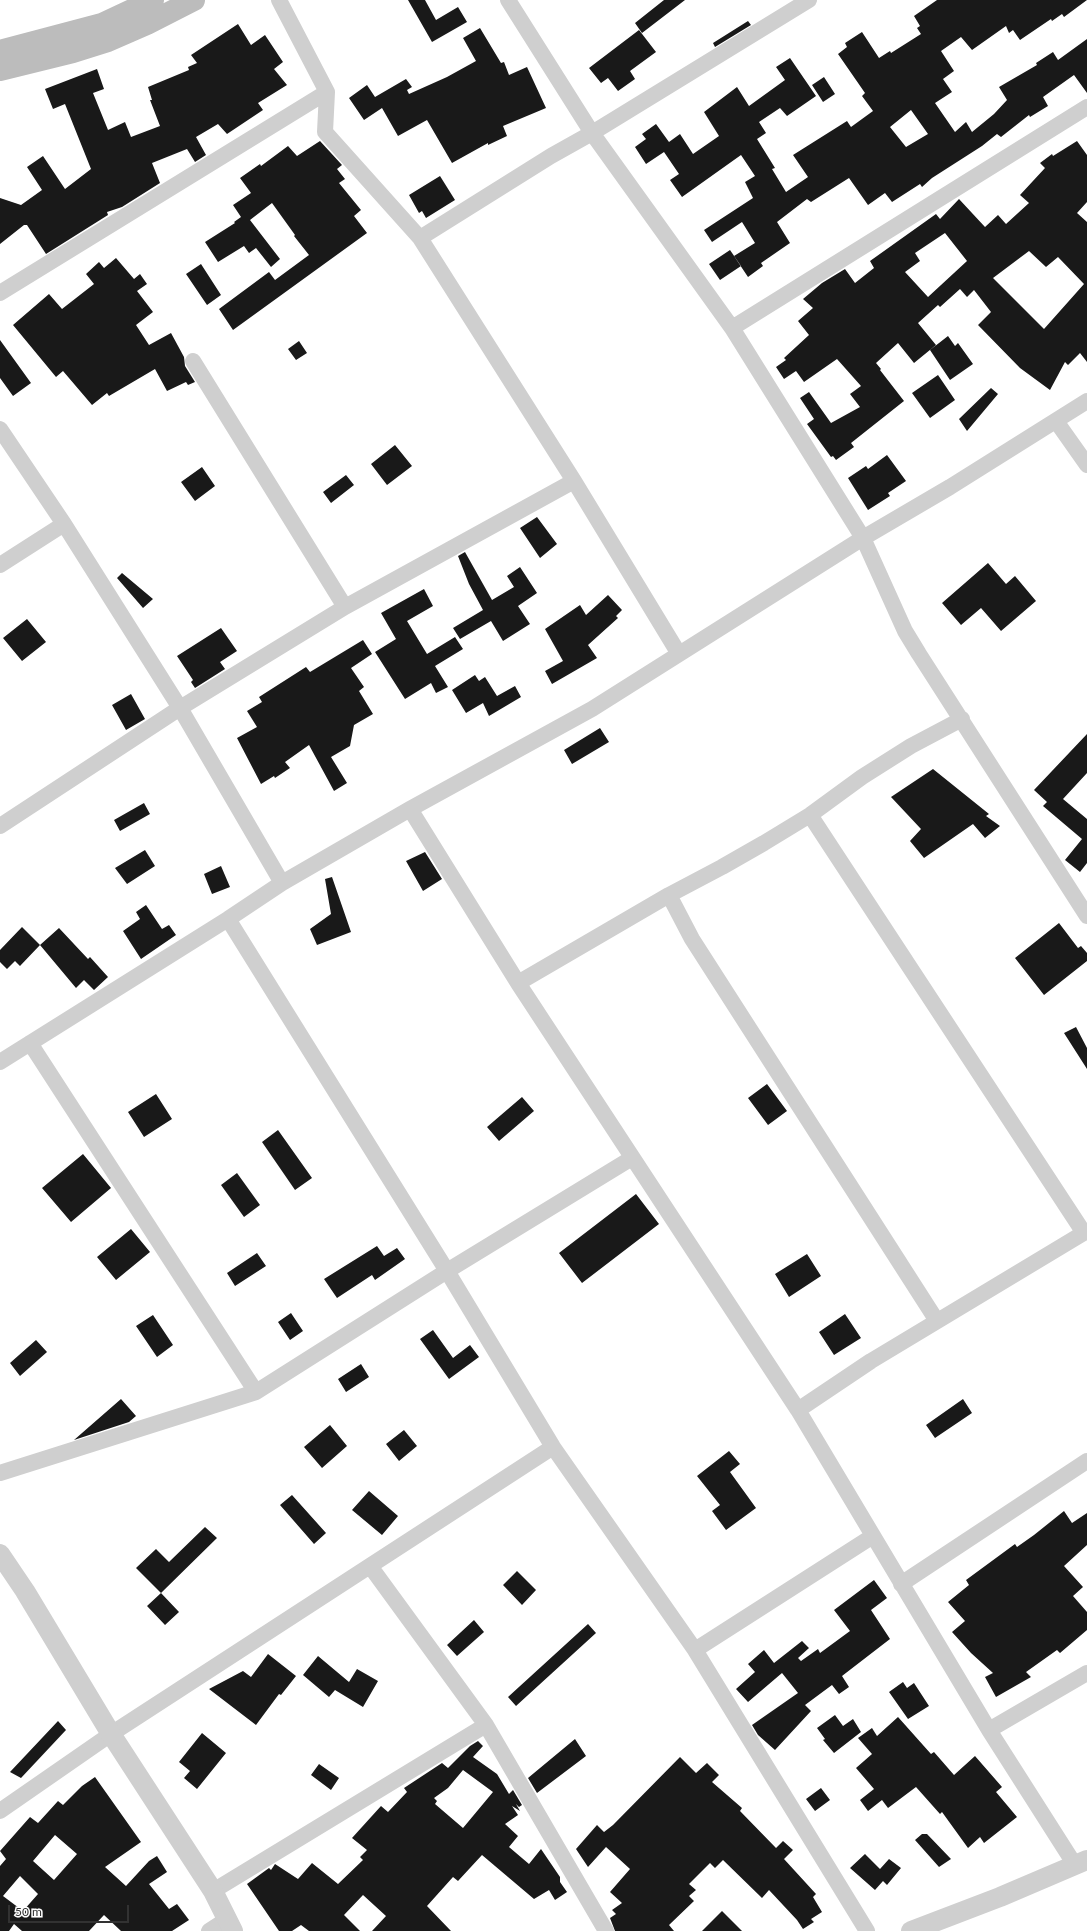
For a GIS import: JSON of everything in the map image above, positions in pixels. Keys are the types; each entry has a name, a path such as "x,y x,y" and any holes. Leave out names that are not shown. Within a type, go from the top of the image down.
{"main road":[{"path":"0,50 102,24 153,0"},
{"path":"0,70 73,52 108,41 147,24 194,0"}],"street":[{"path":"278,0 327,92 325,132 420,238 574,481 679,654"},
{"path":"508,0 592,133 732,328 864,538 905,631 1087,916"},
{"path":"420,238 551,156 592,133 809,0"},
{"path":"0,293 327,92"},
{"path":"732,328 1087,107"},
{"path":"193,361 346,607"},
{"path":"0,1062 228,919 282,883 410,809 592,709 864,538 1087,401"},
{"path":"1056,421 1087,465"},
{"path":"0,428 64,524 180,708 282,883"},
{"path":"0,826 180,708 346,607 574,481"},
{"path":"0,566 64,524"},
{"path":"518,982 669,895 722,867 810,815 862,776 911,746 962,719"},
{"path":"410,809 518,982 798,1410 989,1730 1081,1863 1000,1897 910,1931"},
{"path":"798,1410 871,1361 1086,1232 810,815"},
{"path":"669,895 692,939 937,1321"},
{"path":"228,919 553,1447 694,1650 867,1931"},
{"path":"30,1042 256,1392"},
{"path":"0,1473 256,1392 446,1271 632,1158"},
{"path":"0,1812 111,1734 553,1447"},
{"path":"901,1584 1087,1462"},
{"path":"694,1650 874,1536"},
{"path":"0,1554 25,1591 111,1734 213,1891 230,1925 209,1931"},
{"path":"370,1566 486,1725 606,1931"},
{"path":"989,1730 1087,1673"},
{"path":"213,1891 486,1725"}],"building":[{"path":"408,0 425,0 436,20 458,7 467,22 432,42"},
{"path":"664,0 685,0 642,33 635,23"},
{"path":"937,0 1087,0 1064,17 1062,14 1052,21 1051,19 1020,40 1013,30 1009,33 1006,26 972,50 961,37 941,51 954,71 943,79 952,92 935,103 955,132 966,122 972,132 994,114 1007,100 999,87 1037,65 1036,63 1053,52 1058,60 1087,39 1087,93 1074,75 1043,97 1048,106 1030,117 1029,115 1001,137 997,134 982,146 932,178 922,187 920,184 892,202 885,193 868,205 849,178 811,202 807,199 777,222 790,243 761,263 763,266 748,277 734,256 755,243 742,222 712,242 704,230 753,198 745,182 755,176 741,155 682,197 670,180 679,174 664,152 646,164 635,147 646,139 642,134 656,124 669,142 680,134 693,154 719,136 704,112 737,87 749,106 785,80 776,67 790,58 816,96 787,116 780,108 759,122 766,133 757,139 775,168 772,169 786,192 808,177 793,155 847,121 851,127 873,111 862,96 865,93 838,54 847,47 845,43 862,32 879,58 890,51 891,53 921,34 917,28 920,26 914,16","holes":["911,110 928,134 906,147 890,127"]},
{"path":"748,21 751,25 715,47 713,43"},
{"path":"238,24 251,45 265,35 283,62 274,69 287,85 258,103 263,110 227,134 218,124 196,137 206,155 195,162 187,149 152,163 160,183 122,207 107,212 108,215 46,254 27,225 24,225 0,244 0,198 21,205 42,190 27,167 43,156 65,189 91,169 65,104 53,109 45,89 97,69 104,89 93,93 108,130 125,122 131,137 160,126 150,100 152,100 148,87 189,70 188,67 197,63 191,55"},
{"path":"480,28 501,63 504,62 509,75 527,67 546,108 503,126 507,136 488,145 488,143 452,163 427,120 398,136 382,108 364,120 349,98 367,85 375,97 406,79 412,87 407,90 409,94 447,77 476,61 463,38"},
{"path":"639,30 656,52 630,71 635,79 618,91 608,78 601,83 589,68"},
{"path":"824,77 835,94 823,102 812,85"},
{"path":"320,141 342,165 337,169 345,179 339,183 361,210 354,216 367,233 233,330 219,309 269,272 275,280 309,255 294,236 295,235 272,203 250,220 280,259 271,267 256,248 249,253 244,246 218,262 205,242 235,223 234,222 241,217 233,205 251,193 240,178 260,164 261,166 288,146 297,156"},
{"path":"1077,141 1087,155 1087,202 1077,213 1087,222 1087,362 1080,353 1068,365 1065,362 1050,390 1020,368 978,325 991,312 974,290 967,297 960,289 940,307 938,305 918,323 936,345 914,363 898,343 876,363 904,401 851,443 854,447 836,460 833,456 831,457 807,424 814,419 800,398 809,392 831,423 860,407 850,394 861,386 837,359 804,382 796,371 784,379 776,367 786,360 784,358 809,335 798,321 813,308 803,299 822,283 845,269 855,283 874,268 870,261 936,214 940,219 959,199 985,227 998,215 1006,224 1029,203 1020,195 1045,168 1040,163 1052,154 1053,156","holes":["945,233 967,261 928,297 905,272 920,261 915,253","1029,251 1046,267 1058,257 1084,284 1044,329 993,278"]},
{"path":"440,176 455,200 426,218 422,211 419,213 409,195"},
{"path":"730,250 741,266 720,280 709,264"},
{"path":"116,258 134,279 140,274 147,284 137,291 153,312 136,325 149,345 171,333 184,357 185,366 195,382 188,385 186,382 167,391 155,369 109,396 107,393 92,405 63,371 56,377 13,325 49,294 62,309 94,284 86,274 99,262 104,268"},
{"path":"201,264 221,295 207,305 186,274"},
{"path":"948,336 955,346 958,343 973,364 950,380 930,350"},
{"path":"0,340 31,383 13,396 0,378"},
{"path":"299,341 307,353 296,360 288,349"},
{"path":"938,375 955,400 930,418 912,393"},
{"path":"991,388 998,394 967,431 959,419"},
{"path":"395,445 412,466 387,485 371,464"},
{"path":"887,455 906,481 888,493 890,496 868,510 848,478 866,466 868,469"},
{"path":"202,467 215,486 195,501 181,482"},
{"path":"346,475 354,485 331,503 323,492"},
{"path":"537,517 557,544 540,558 520,528"},
{"path":"465,552 492,600 514,587 507,576 520,567 537,593 518,606 530,624 503,641 491,621 460,639 453,628 483,610 469,584 458,556"},
{"path":"988,563 1006,584 1015,576 1036,601 1001,631 981,608 961,625 942,603"},
{"path":"122,573 153,599 143,608 117,578"},
{"path":"424,589 433,606 407,621 427,654 455,637 463,649 435,666 448,687 436,693 431,683 405,699 375,652 396,639 381,613"},
{"path":"608,595 622,610 616,616 618,618 588,645 597,658 552,684 545,671 563,661 545,629 580,605 586,615"},
{"path":"27,619 46,642 22,661 3,638"},
{"path":"221,628 237,651 220,662 225,669 195,688 191,682 193,680 177,656"},
{"path":"363,640 372,654 351,668 364,687 359,691 373,714 354,725 350,746 331,757 347,783 334,791 309,745 285,762 290,768 275,778 274,776 261,784 237,738 257,727 247,711 262,702 259,697 306,667 310,672"},
{"path":"475,675 479,681 485,677 497,696 515,686 521,697 489,716 483,703 466,713 452,690"},
{"path":"131,694 145,719 126,730 112,705"},
{"path":"600,728 609,742 572,764 564,750"},
{"path":"1087,734 1087,773 1063,799 1087,819 1087,863 1080,872 1065,860 1082,839 1043,806 1047,802 1034,790"},
{"path":"933,769 989,814 986,816 1000,826 985,838 973,824 924,858 910,841 921,829 891,797"},
{"path":"144,803 150,814 120,831 114,820"},
{"path":"145,850 155,866 127,884 115,868"},
{"path":"425,852 442,879 423,891 406,861"},
{"path":"221,866 230,887 212,894 204,874"},
{"path":"332,877 351,932 317,945 310,929 331,914 325,879"},
{"path":"146,905 162,929 169,925 176,935 141,959 123,931 140,919 136,912"},
{"path":"1059,923 1078,948 1081,946 1087,953 1087,961 1044,995 1015,958"},
{"path":"22,927 40,945 20,966 15,961 7,969 0,962 0,950"},
{"path":"59,928 88,959 90,957 108,977 94,990 84,980 76,988 40,945"},
{"path":"1076,1027 1087,1048 1087,1069 1064,1033"},
{"path":"767,1084 787,1111 768,1125 748,1098"},
{"path":"156,1094 172,1119 144,1137 128,1112"},
{"path":"522,1097 534,1111 499,1141 487,1127"},
{"path":"278,1130 312,1178 295,1190 262,1142"},
{"path":"83,1154 111,1188 71,1222 42,1188"},
{"path":"237,1173 260,1205 244,1217 221,1185"},
{"path":"636,1194 659,1224 582,1283 559,1253"},
{"path":"131,1229 150,1252 116,1280 97,1257"},
{"path":"377,1246 384,1256 397,1248 405,1259 375,1280 372,1275 337,1298 324,1279"},
{"path":"257,1253 266,1266 235,1286 227,1273"},
{"path":"807,1254 821,1276 789,1297 775,1274"},
{"path":"291,1313 303,1331 290,1340 278,1322"},
{"path":"845,1314 861,1338 834,1355 819,1332"},
{"path":"153,1315 173,1345 157,1357 136,1326"},
{"path":"433,1330 453,1358 470,1345 479,1357 449,1379 420,1339"},
{"path":"36,1340 47,1352 20,1376 10,1363"},
{"path":"361,1364 369,1377 346,1392 338,1379"},
{"path":"121,1399 136,1416 129,1422 74,1440"},
{"path":"963,1399 972,1413 935,1438 926,1425"},
{"path":"330,1425 347,1446 322,1468 304,1447"},
{"path":"404,1430 417,1446 399,1461 386,1444"},
{"path":"729,1451 740,1464 730,1472 756,1508 726,1530 712,1511 720,1505 697,1476"},
{"path":"369,1491 398,1516 382,1535 352,1510"},
{"path":"292,1495 326,1533 314,1544 280,1505"},
{"path":"1064,1511 1072,1523 1087,1513 1087,1545 1064,1566 1083,1587 1073,1596 1087,1612 1087,1630 1060,1653 1057,1650 1026,1672 1031,1677 996,1697 985,1677 993,1673 971,1653 952,1632 965,1621 948,1602 969,1585 966,1580 1015,1544 1017,1547"},
{"path":"205,1527 217,1538 161,1593 136,1568 156,1549 169,1562"},
{"path":"517,1571 536,1590 522,1605 503,1585"},
{"path":"874,1580 887,1598 871,1610 890,1639 842,1676 849,1687 839,1694 832,1685 805,1705 811,1711 775,1750 758,1735 752,1725 798,1693 782,1673 748,1702 736,1689 755,1672 748,1664 764,1650 774,1663 802,1641 809,1648 798,1658 801,1661 818,1649 820,1653 850,1631 834,1610"},
{"path":"161,1593 179,1612 165,1625 147,1606"},
{"path":"474,1620 484,1632 457,1656 447,1645"},
{"path":"588,1624 596,1633 516,1706 508,1697"},
{"path":"268,1654 296,1676 281,1695 279,1694 256,1725 209,1689 243,1671 251,1677"},
{"path":"318,1656 349,1682 357,1669 378,1681 363,1707 335,1690 329,1697 303,1675"},
{"path":"903,1682 907,1688 914,1683 929,1706 908,1719 889,1692"},
{"path":"835,1715 843,1726 853,1719 861,1732 834,1753 823,1740 825,1739 817,1728"},
{"path":"898,1717 931,1754 934,1752 954,1775 975,1756 1002,1787 996,1792 1017,1817 984,1843 980,1837 968,1848 942,1812 940,1814 916,1787 888,1808 882,1800 868,1811 860,1800 874,1789 856,1768 872,1754 858,1738 872,1728 877,1736"},
{"path":"58,1721 66,1730 21,1778 10,1772"},
{"path":"202,1733 226,1753 197,1789 184,1778 190,1771 179,1762"},
{"path":"575,1739 586,1756 537,1793 528,1778"},
{"path":"478,1741 483,1746 473,1757 497,1774 509,1794 513,1790 522,1805 519,1807 516,1804 520,1811 512,1806 518,1815 505,1824 518,1836 509,1847 529,1864 541,1849 560,1877 560,1882 567,1892 555,1900 549,1890 534,1899 482,1855 458,1881 453,1877 427,1906 451,1931 372,1931 386,1916 363,1895 344,1915 360,1931 309,1931 301,1925 292,1931 279,1931 247,1884 269,1868 271,1870 275,1864 298,1879 312,1863 338,1884 363,1860 360,1857 367,1850 352,1838 381,1806 388,1812 407,1792 404,1788 442,1763 448,1768 470,1746","holes":["463,1770 493,1792 463,1828 435,1804 437,1801 434,1798 448,1788"]},
{"path":"680,1757 696,1773 707,1763 719,1775 712,1782 742,1808 740,1811 776,1848 783,1841 793,1850 784,1859 816,1894 813,1897 822,1912 811,1919 814,1922 803,1929 797,1920 769,1890 762,1898 723,1860 715,1868 710,1863 689,1884 696,1890 689,1896 694,1901 669,1925 674,1931 615,1931 610,1918 616,1914 612,1910 622,1903 610,1892 630,1869 606,1847 588,1867 576,1849 597,1825 604,1832 613,1825"},
{"path":"319,1764 339,1778 331,1790 311,1775"},
{"path":"95,1777 141,1842 105,1867 126,1886 149,1861 157,1856 167,1872 149,1884 169,1909 177,1904 189,1920 172,1931 121,1931 104,1915 89,1931 22,1931 14,1924 9,1931 0,1931 0,1866 6,1859 0,1851 30,1817 38,1823 58,1801 63,1805 82,1786","holes":["55,1835 77,1854 54,1880 33,1861","20,1876 38,1894 23,1911 3,1896"]},
{"path":"821,1788 830,1800 815,1811 806,1799"},
{"path":"922,1834 927,1834 951,1859 939,1867 915,1840"},
{"path":"865,1854 880,1869 889,1859 901,1868 887,1885 883,1881 875,1890 850,1868"},
{"path":"722,1911 742,1931 702,1931"}]}
